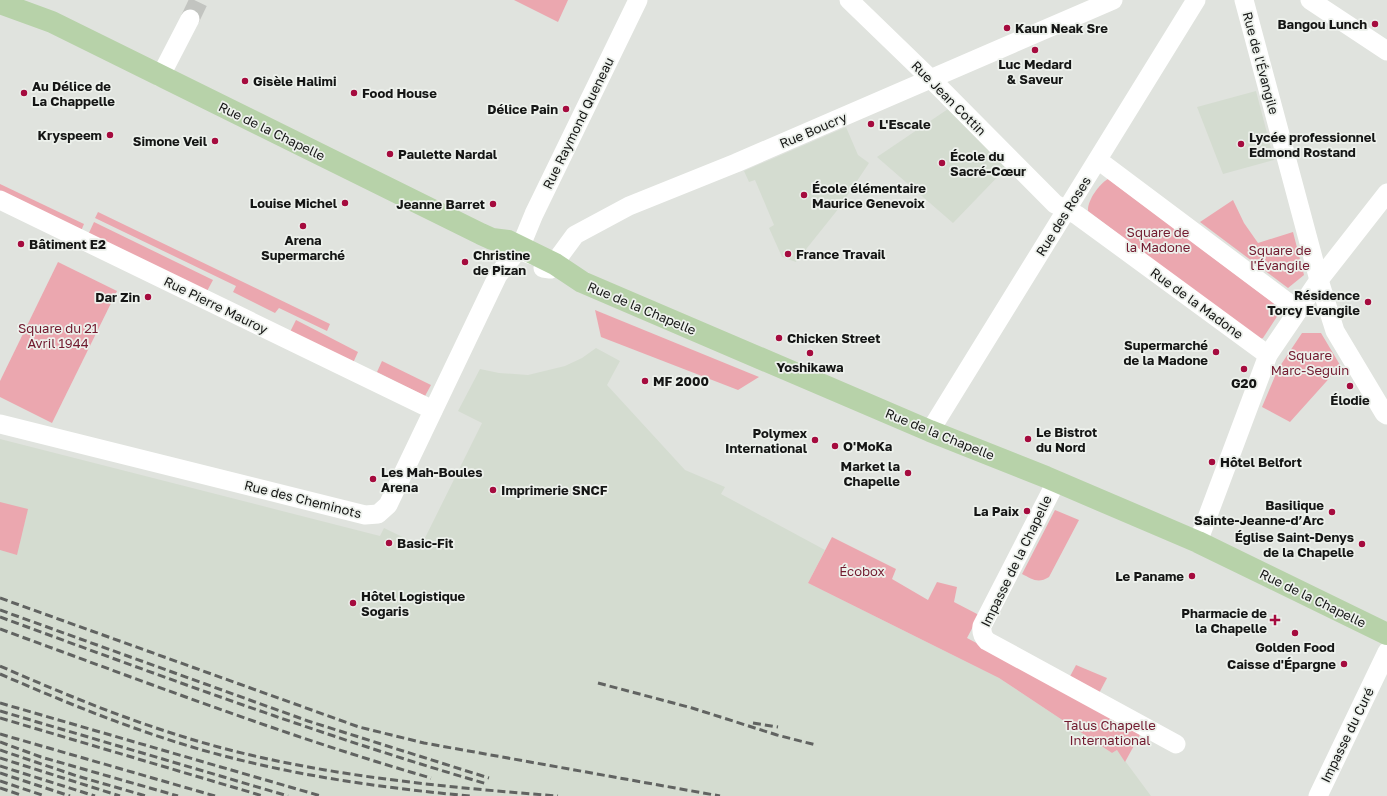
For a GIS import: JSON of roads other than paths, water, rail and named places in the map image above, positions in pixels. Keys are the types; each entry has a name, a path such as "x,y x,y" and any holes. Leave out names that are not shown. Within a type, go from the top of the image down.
{"main road":[{"name":"Rue de la Chapelle","path":"32,0 52,22"},
{"name":"Rue de la Chapelle","path":"0,3 52,22 160,77 492,239 508,241 534,262 930,431 1198,542 1387,634"}],"street":[{"name":"Rue Raymond Queneau","path":"534,262 537,208 638,0"},
{"name":"Rue Jean Cottin","path":"849,0 931,79 1055,204 1067,210"},
{"name":"Rue Boucry","path":"534,262 575,235 630,206 736,163 1112,0"},
{"name":"Rue des Roses","path":"930,431 1196,0"},
{"name":"Rue de l'Évangile","path":"1244,0 1319,280 1335,331 1384,413 1387,415"},
{"path":"1310,0 1387,51"},
{"path":"160,77 190,19"},
{"path":"1098,160 1298,310"},
{"path":"1198,542 1268,355 1319,280 1387,193"},
{"name":"Rue Pierre Mauroy","path":"0,200 433,410"},
{"name":"Rue de la Madone","path":"1067,210 1077,215 1268,355"},
{"name":"Rue des Cheminots","path":"0,424 141,458 365,516 378,514 388,505 498,275 534,262"},
{"name":"Impasse de la Chapelle","path":"1056,482 982,626 981,632 984,638 1040,671 1176,744"},
{"name":"Impasse du Curé","path":"1318,796 1387,652"}],"tunnel":[{"path":"190,19 199,0"}],"railway":[{"path":"0,598 359,727 424,743 720,796"},
{"path":"0,610 308,721 489,778"},
{"path":"0,617 303,726 487,784"},
{"path":"0,629 268,726 376,762 431,778"},
{"path":"0,666 127,718 192,740 259,757 296,765 407,782 558,796"},
{"path":"0,674 105,717 213,753 308,775 373,785 470,796"},
{"path":"598,683 692,708 777,735 816,745"},
{"path":"0,703 321,796"},
{"path":"0,711 288,796"},
{"path":"0,718 263,796"},
{"path":"753,723 778,727"},
{"path":"0,734 215,796"},
{"path":"0,742 41,757 178,796"},
{"path":"0,750 77,776 146,796"},
{"path":"0,758 120,796"},
{"path":"0,766 95,796"},
{"path":"0,773 70,796"},
{"path":"0,781 45,796"},
{"path":"0,788 21,795"}],"place":[{"name":"Bangou Lunch","path":"1375,24"},
{"name":"Kaun Neak Sre","path":"1007,28"},
{"name":"Luc Medard & Saveur","path":"1035,50"},
{"name":"Gisèle Halimi","path":"245,81"},
{"name":"Au Délice de La Chappelle","path":"24,93"},
{"name":"Food House","path":"354,93"},
{"name":"Délice Pain","path":"566,109"},
{"name":"L'Escale","path":"871,124"},
{"name":"Kryspeem","path":"110,135"},
{"name":"Simone Veil","path":"215,141"},
{"name":"Lycée professionnel Edmond Rostand","path":"1241,144"},
{"name":"Paulette Nardal","path":"390,154"},
{"name":"École du Sacré-Cœur","path":"942,163"},
{"name":"École élémentaire Maurice Genevoix","path":"804,195"},
{"name":"Louise Michel","path":"345,203"},
{"name":"Jeanne Barret","path":"493,204"},
{"name":"Arena Supermarché","path":"303,226"},
{"name":"Bâtiment E2","path":"21,244"},
{"name":"France Travail","path":"788,254"},
{"name":"Christine de Pizan","path":"465,262"},
{"name":"Dar Zin","path":"148,297"},
{"name":"Résidence Torcy Evangile","path":"1368,302"},
{"name":"Chicken Street","path":"779,338"},
{"name":"Supermarché de la Madone","path":"1216,352"},
{"name":"Yoshikawa","path":"810,353"},
{"name":"G20","path":"1244,369"},
{"name":"MF 2000","path":"645,381"},
{"name":"Élodie","path":"1350,386"},
{"name":"Le Bistrot du Nord","path":"1028,439"},
{"name":"Polymex International","path":"815,440"},
{"name":"O'MoKa","path":"835,446"},
{"name":"Hôtel Belfort","path":"1212,462"},
{"name":"Market la Chapelle","path":"908,473"},
{"name":"Les Mah-Boules Arena","path":"373,479"},
{"name":"Imprimerie SNCF","path":"493,490"},
{"name":"La Paix","path":"1027,511"},
{"name":"Basilique Sainte-Jeanne-d’Arc","path":"1332,512"},
{"name":"Basic-Fit","path":"389,543"},
{"name":"Église Saint-Denys de la Chapelle","path":"1362,544"},
{"name":"Le Paname","path":"1192,576"},
{"name":"Hôtel Logistique Sogaris","path":"353,603"},
{"name":"Pharmacie de la Chapelle","path":"1275,620"},
{"name":"Golden Food","path":"1295,633"},
{"name":"Caisse d'Épargne","path":"1344,664"}],"park label":[{"name":"Square de la Madone","path":"1158,240"},
{"name":"Square de l'Évangile","path":"1280,258"},
{"name":"Square du 21 Avril 1944","path":"58,336"},
{"name":"Square Marc-Seguin","path":"1310,362"},
{"name":"Écobox","path":"862,571"},
{"name":"Talus Chapelle International","path":"1110,732"}]}
